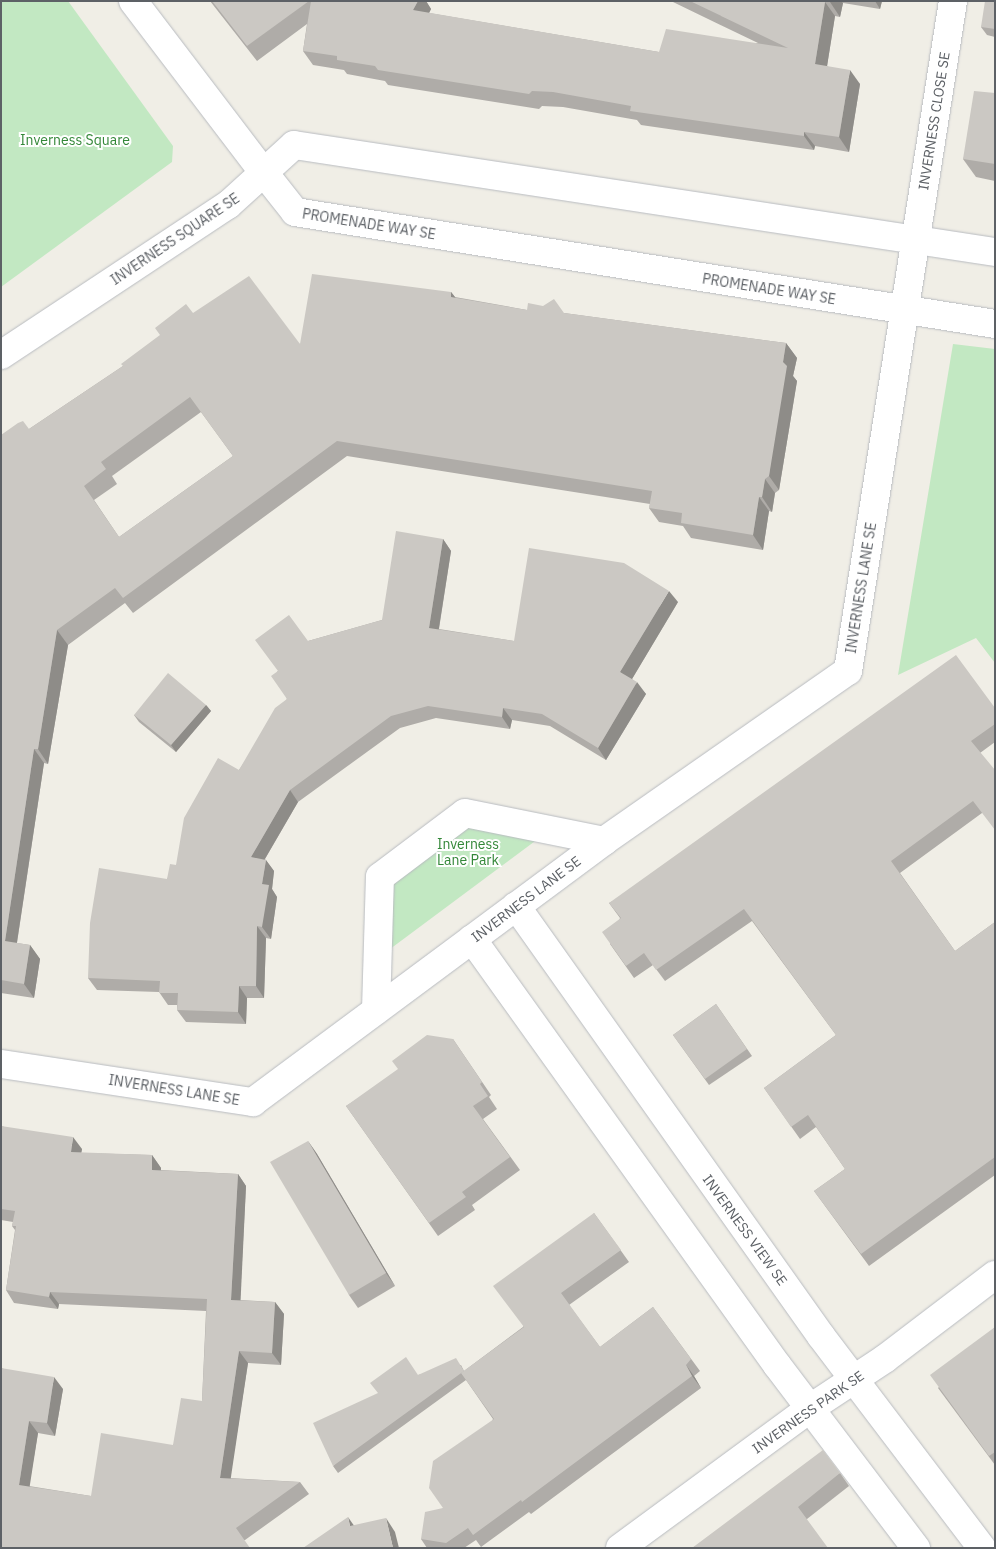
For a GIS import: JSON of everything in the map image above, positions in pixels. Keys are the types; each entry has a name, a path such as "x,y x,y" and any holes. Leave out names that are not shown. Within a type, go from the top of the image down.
{"street":[{"path":"133,1 265,174 294,145 995,252"},
{"name":"INVERNESS CLOSE SE","path":"915,241 953,1"},
{"name":"PROMENADE WAY SE","path":"265,174 295,212 904,311 995,324"},
{"name":"INVERNESS SQUARE SE","path":"1,355 228,204 265,174"},
{"name":"INVERNESS LANE SE","path":"1,1064 253,1102 604,841 848,671 915,241"},
{"name":"INVERNESS LANE SE","path":"376,1010 380,877 465,813 604,841"},
{"name":"INVERNESS VIEW SE","path":"516,906 816,1328 982,1548"},
{"path":"472,939 809,1409 916,1548"},
{"name":"INVERNESS PARK SE","path":"620,1548 809,1409 856,1379 995,1275"}],"green space":[{"name":"Inverness Square","path":"1,1 68,1 173,146 172,162 1,287"},
{"path":"953,344 995,349 995,663 976,638 898,675"},
{"name":"Inverness Lane Park","path":"465,813 550,830 378,958 380,877"}],"building":[{"path":"212,1 309,1 247,46"},
{"path":"311,1 418,1 413,10 659,52 666,29 788,48 690,1 830,1 825,2 815,64 850,70 839,137 804,132 804,136 630,111 631,106 553,92 532,91 529,94 378,70 375,66 337,60 337,56 303,51"},
{"path":"985,1 995,1 995,29 981,27"},
{"path":"974,91 995,93 995,164 963,159"},
{"path":"312,274 451,292 451,297 527,310 528,303 543,306 554,299 564,313 786,343 783,362 787,366 769,476 765,479 762,497 759,497 753,535 681,523 682,513 649,508 652,491 337,441 123,598 115,588 57,630 38,749 34,749 5,941 30,945 24,984 1,980 1,435 23,421 29,429 123,366 121,364 160,335 155,328 186,304 193,313 249,276 300,344","holes":["190,397 233,456 119,537 84,486 106,469 101,462"]},
{"path":"396,531 443,539 429,628 514,641 529,548 624,563 669,591 620,672 637,682 598,748 542,714 503,708 502,717 428,706 391,716 290,790 251,857 266,860 262,884 269,885 262,927 257,926 256,986 239,986 238,1012 177,1010 178,993 159,993 160,981 88,978 90,923 99,868 167,879 170,864 176,865 184,818 218,758 239,770 275,708 287,699 271,676 278,671 255,640 289,615 308,641 382,620"},
{"path":"956,655 995,708 995,724 971,741 995,770 995,830 973,801 891,861 955,951 995,922 995,1157 861,1254 814,1191 845,1169 808,1115 791,1127 764,1088 836,1035 744,909 656,970 644,953 626,966 602,932 621,918 609,903"},
{"path":"168,673 206,705 171,745 134,715"},
{"path":"716,1004 747,1049 705,1079 673,1035"},
{"path":"427,1035 453,1039 482,1082 480,1084 488,1096 473,1106 510,1157 462,1192 466,1197 429,1223 346,1106 398,1069 392,1061"},
{"path":"1,1126 73,1137 71,1152 152,1155 152,1170 238,1174 231,1300 275,1302 272,1353 239,1351 220,1478 300,1482 236,1528 250,1548 1,1548 1,1368 54,1377 47,1423 29,1421 19,1485 91,1496 101,1433 173,1445 181,1398 202,1401 207,1299 50,1292 49,1297 6,1290 16,1226 12,1226 15,1211 1,1209"},
{"path":"308,1141 386,1273 349,1295 270,1162"},
{"path":"594,1213 621,1250 561,1293 600,1347 653,1307 691,1359 686,1365 692,1376 522,1502 521,1500 473,1535 468,1528 446,1543 421,1539 425,1512 443,1508 429,1488 433,1461 494,1419 461,1373 524,1327 493,1286"},
{"path":"995,1327 995,1452 989,1456 930,1375"},
{"path":"406,1357 418,1375 456,1358 464,1371 333,1466 313,1423 378,1393 370,1383"},
{"path":"823,1450 840,1473 798,1507 828,1548 692,1548"},
{"path":"348,1517 350,1526 386,1518 393,1548 303,1548"}]}
